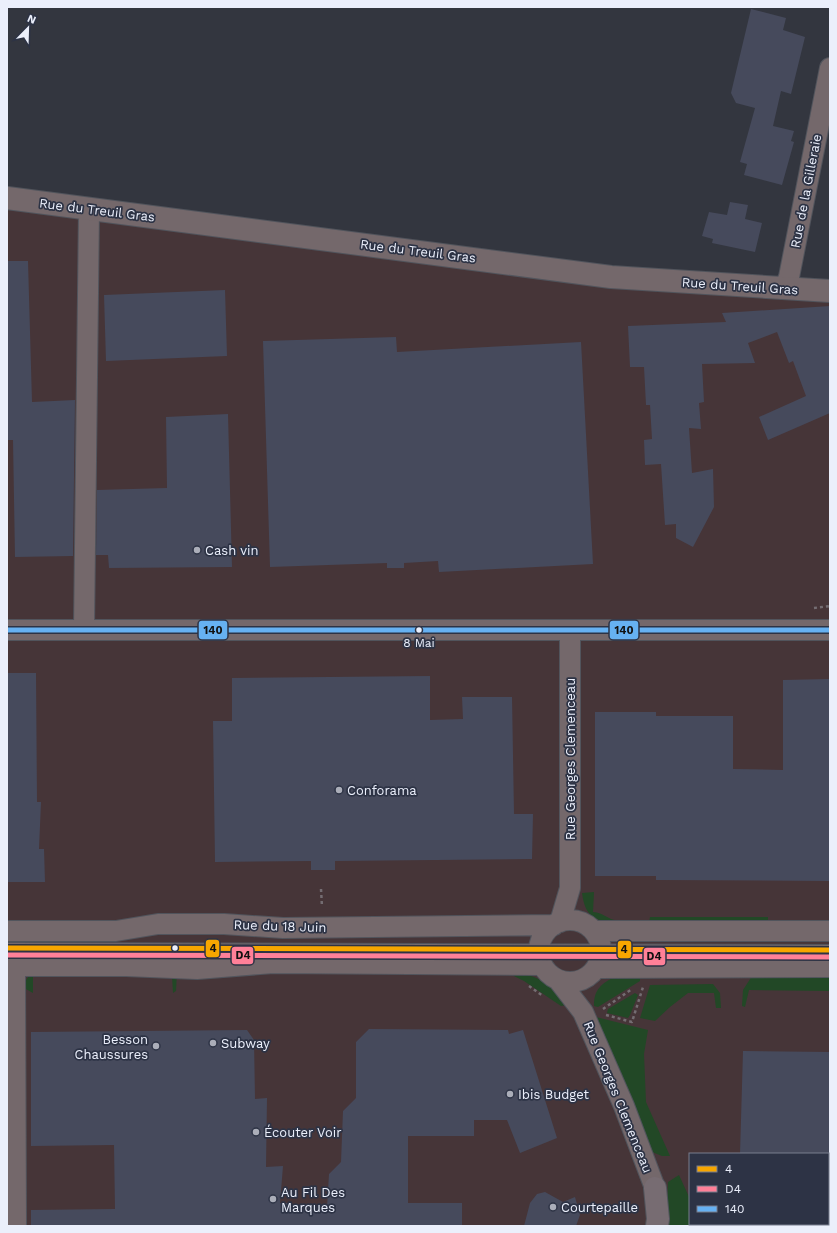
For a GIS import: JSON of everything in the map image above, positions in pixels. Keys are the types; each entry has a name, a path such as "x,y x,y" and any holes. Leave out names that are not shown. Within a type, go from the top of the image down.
{"highway":[{"path":"655,1188 658,1219 657,1226"}],"street":[{"name":"Rue de la Gilleraie","path":"784,289 789,277 830,68"},
{"name":"Rue du Treuil Gras","path":"7,198 611,276 830,291"},
{"path":"84,630 89,209"},
{"path":"7,630 830,630"},
{"name":"Rue Georges Clemenceau","path":"570,631 570,888"},
{"path":"16,1226 10,960 197,969 272,963 541,957 541,939 546,931 557,923 570,888"},
{"path":"570,888 589,927 600,940 596,965 581,1008"},
{"name":"Rue du 18 Juin","path":"7,931 116,931 158,924 224,924 283,928 557,923 569,920 589,927 830,931"},
{"name":"Rue Georges Clemenceau","path":"541,957 546,972 559,980 581,1008 624,1106 655,1188"},
{"path":"559,980 576,982 596,965 830,967"}],"lane":[{"path":"541,957 596,965 830,950"}],"shaded area":[{"path":"7,198 830,291 830,1226 7,1226"}],"green space":[{"path":"594,892 593,912 618,921 617,923 597,919 589,913 583,901 582,893"},
{"path":"650,917 768,917 768,923 649,922"},
{"path":"811,956 812,960 649,960 649,957"},
{"path":"34,972 177,972 176,991 173,993 172,976 33,977 33,993 24,988 27,979"},
{"path":"514,973 530,976 544,982 562,998 567,1005 561,1006 514,976"},
{"path":"616,976 640,976 640,981 598,1007 594,1006 595,995 599,988"},
{"path":"752,976 830,976 830,991 749,990 745,1007 742,1006 743,990"},
{"path":"713,984 720,993 721,1008 716,1008 714,993 688,993 655,1021 640,1018 650,985"},
{"path":"635,993 638,995 628,1018 607,1013 608,1009"},
{"path":"596,1017 648,1030 644,1054 646,1102 670,1156 662,1156 652,1152"},
{"path":"679,1175 689,1197 689,1225 703,1226 666,1226 668,1182"}],"building":[{"path":"751,9 786,18 783,30 805,37 791,94 781,91 773,126 794,131 791,141 794,142 782,185 744,175 747,164 740,162 755,108 736,103 731,93"},
{"path":"730,202 748,205 745,219 762,223 755,252 712,243 713,239 702,236 709,212 727,215"},
{"path":"7,261 28,261 32,402 75,400 73,556 15,557 13,440 7,440"},
{"path":"225,290 227,356 106,361 104,295"},
{"path":"830,306 830,413 768,440 759,417 806,396 793,361 789,363 777,332 748,343 755,363 702,364 704,402 699,403 701,429 689,428 692,473 713,469 714,507 693,547 676,538 676,524 665,525 661,464 645,465 644,440 652,439 650,405 646,405 644,367 630,367 628,326 726,322 722,313"},
{"path":"396,337 397,352 581,342 593,564 439,572 438,561 404,563 404,568 387,568 387,563 270,567 263,341"},
{"path":"228,414 232,567 109,568 108,555 96,555 97,490 167,488 166,417"},
{"path":"7,673 36,673 37,802 41,802 39,849 44,849 45,882 7,882"},
{"name":"Conforama","path":"430,676 430,720 463,719 462,697 512,697 514,814 533,814 532,859 335,861 335,870 311,870 311,861 215,862 213,721 232,721 232,678"},
{"path":"830,679 830,881 656,880 656,876 595,876 595,712 656,712 656,716 733,716 733,769 783,770 783,680"},
{"path":"369,1029 508,1030 509,1034 523,1030 557,1138 520,1153 507,1120 474,1120 474,1136 408,1136 408,1203 462,1203 462,1226 31,1226 31,1210 115,1209 114,1145 31,1146 31,1032 247,1030 254,1040 255,1099 267,1098 266,1167 283,1166 280,1203 292,1203 292,1207 327,1207 329,1174 341,1162 343,1111 356,1098 356,1042"},
{"path":"743,1051 830,1052 830,1154 740,1153"},
{"name":"Courtepaille","path":"545,1192 563,1202 575,1197 580,1215 576,1226 524,1226 530,1203 537,1194"}],"transit line":[{"name":"140","path":"7,630 830,630"},
{"name":"4","path":"7,948 830,950"},
{"name":"D4","path":"7,955 830,957"}],"place":[{"name":"Cash vin","path":"197,550"},
{"name":"8 Mai","path":"419,630"},
{"name":"Conforama","path":"339,790"},
{"name":"Subway","path":"213,1043"},
{"name":"Besson Chaussures","path":"156,1046"},
{"name":"Ibis Budget","path":"510,1094"},
{"name":"Écouter Voir","path":"256,1132"},
{"name":"Au Fil Des Marques","path":"273,1199"},
{"name":"Courtepaille","path":"553,1207"}]}
